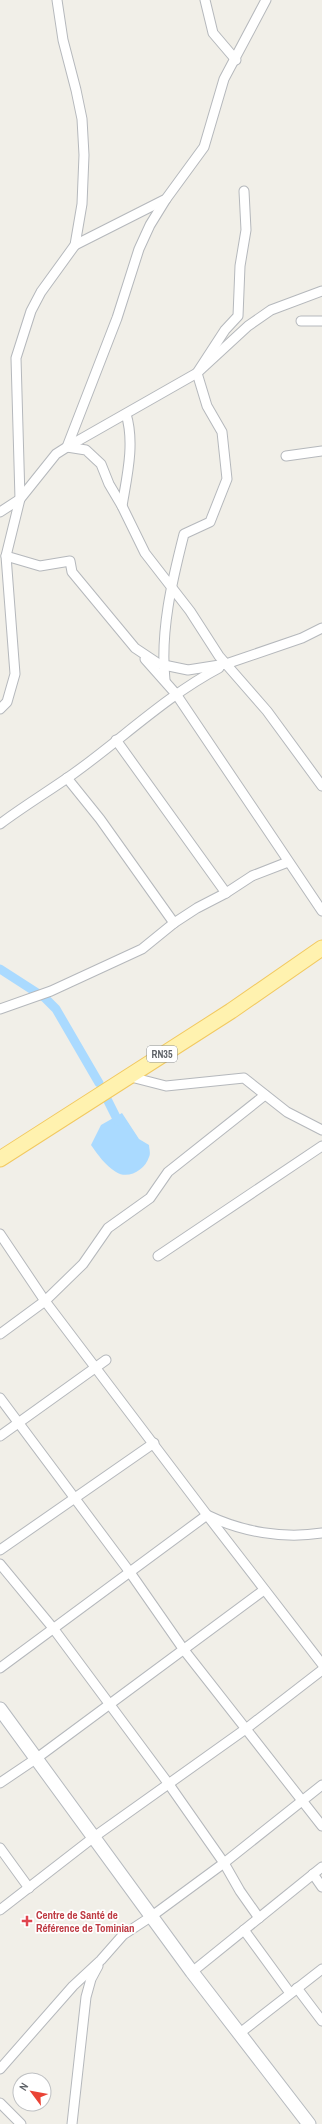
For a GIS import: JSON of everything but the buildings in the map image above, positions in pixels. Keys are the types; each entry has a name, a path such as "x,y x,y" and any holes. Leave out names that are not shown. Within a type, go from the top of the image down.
{"main road":[{"name":"RN35","path":"0,1159 230,1010 322,948"}],"street":[{"path":"0,709 7,702 16,674 6,556 20,499 16,358 31,311 41,292 74,245 82,204 84,155 80,112 63,40 57,0"},
{"path":"205,0 213,33 236,60"},
{"path":"67,447 117,318 139,249 150,225 166,199 204,147 224,79 236,60 266,0"},
{"path":"165,680 163,664 171,586 184,534 210,522 227,479 222,432 207,406 197,373 225,330 238,316 240,266 246,230 244,191"},
{"path":"74,245 166,199"},
{"path":"0,512 20,499 56,454 197,373 248,326 270,310 322,291"},
{"path":"301,321 322,322"},
{"path":"122,506 129,468 130,426 126,414"},
{"path":"67,447 86,450 101,464 108,484 122,506 145,553 206,633 226,664 267,711 322,786"},
{"path":"286,456 322,452"},
{"path":"6,556 40,566 70,561 72,572 176,694 322,911"},
{"path":"136,648 163,664 188,670 226,664 302,638 322,628"},
{"path":"0,824 67,778 176,694 197,680 226,664"},
{"path":"116,740 226,893"},
{"path":"67,778 100,819 174,923"},
{"path":"0,1009 51,991 142,949 174,923 196,908 226,893 252,876 288,862"},
{"path":"127,1076 166,1086 244,1078 287,1112 322,1130"},
{"path":"0,1334 45,1301 83,1264 108,1228 150,1198 168,1172 265,1095"},
{"path":"158,1256 322,1146"},
{"path":"0,1234 45,1301 264,1590 322,1664"},
{"path":"0,1436 106,1360"},
{"path":"0,1398 129,1571 184,1650 247,1728 322,1826"},
{"path":"0,1550 154,1443"},
{"path":"207,1515 227,1525 250,1531 277,1534 322,1533"},
{"path":"0,1668 129,1571 207,1515"},
{"path":"0,1564 53,1628 168,1783 224,1863 240,1891 259,1918"},
{"path":"0,1783 37,1758 108,1703 184,1650 264,1590"},
{"path":"0,1910 94,1837 247,1728 322,1670"},
{"path":"0,1709 192,1972 309,2124"},
{"path":"0,2069 72,1986 101,1960 123,1935 152,1916 224,1863 322,1785"},
{"path":"0,1848 29,1888"},
{"path":"192,1972 322,1867"},
{"path":"313,1874 322,1887"},
{"path":"244,1930 294,1991 322,2021"},
{"path":"72,2124 86,1996 91,1978 101,1960"},
{"path":"240,2034 322,1969"},
{"path":"0,2103 21,2124"}],"water":[{"path":"122,1113 139,1139 149,1145 150,1153 147,1162 140,1170 126,1175 116,1172 108,1166 91,1145 101,1125"}],"waterway":[{"path":"0,969 45,998 56,1009 99,1083"},
{"path":"107,1099 118,1121"}],"place":[{"name":"Centre de Santé de Référence de Tominian","path":"27,1921"}]}
